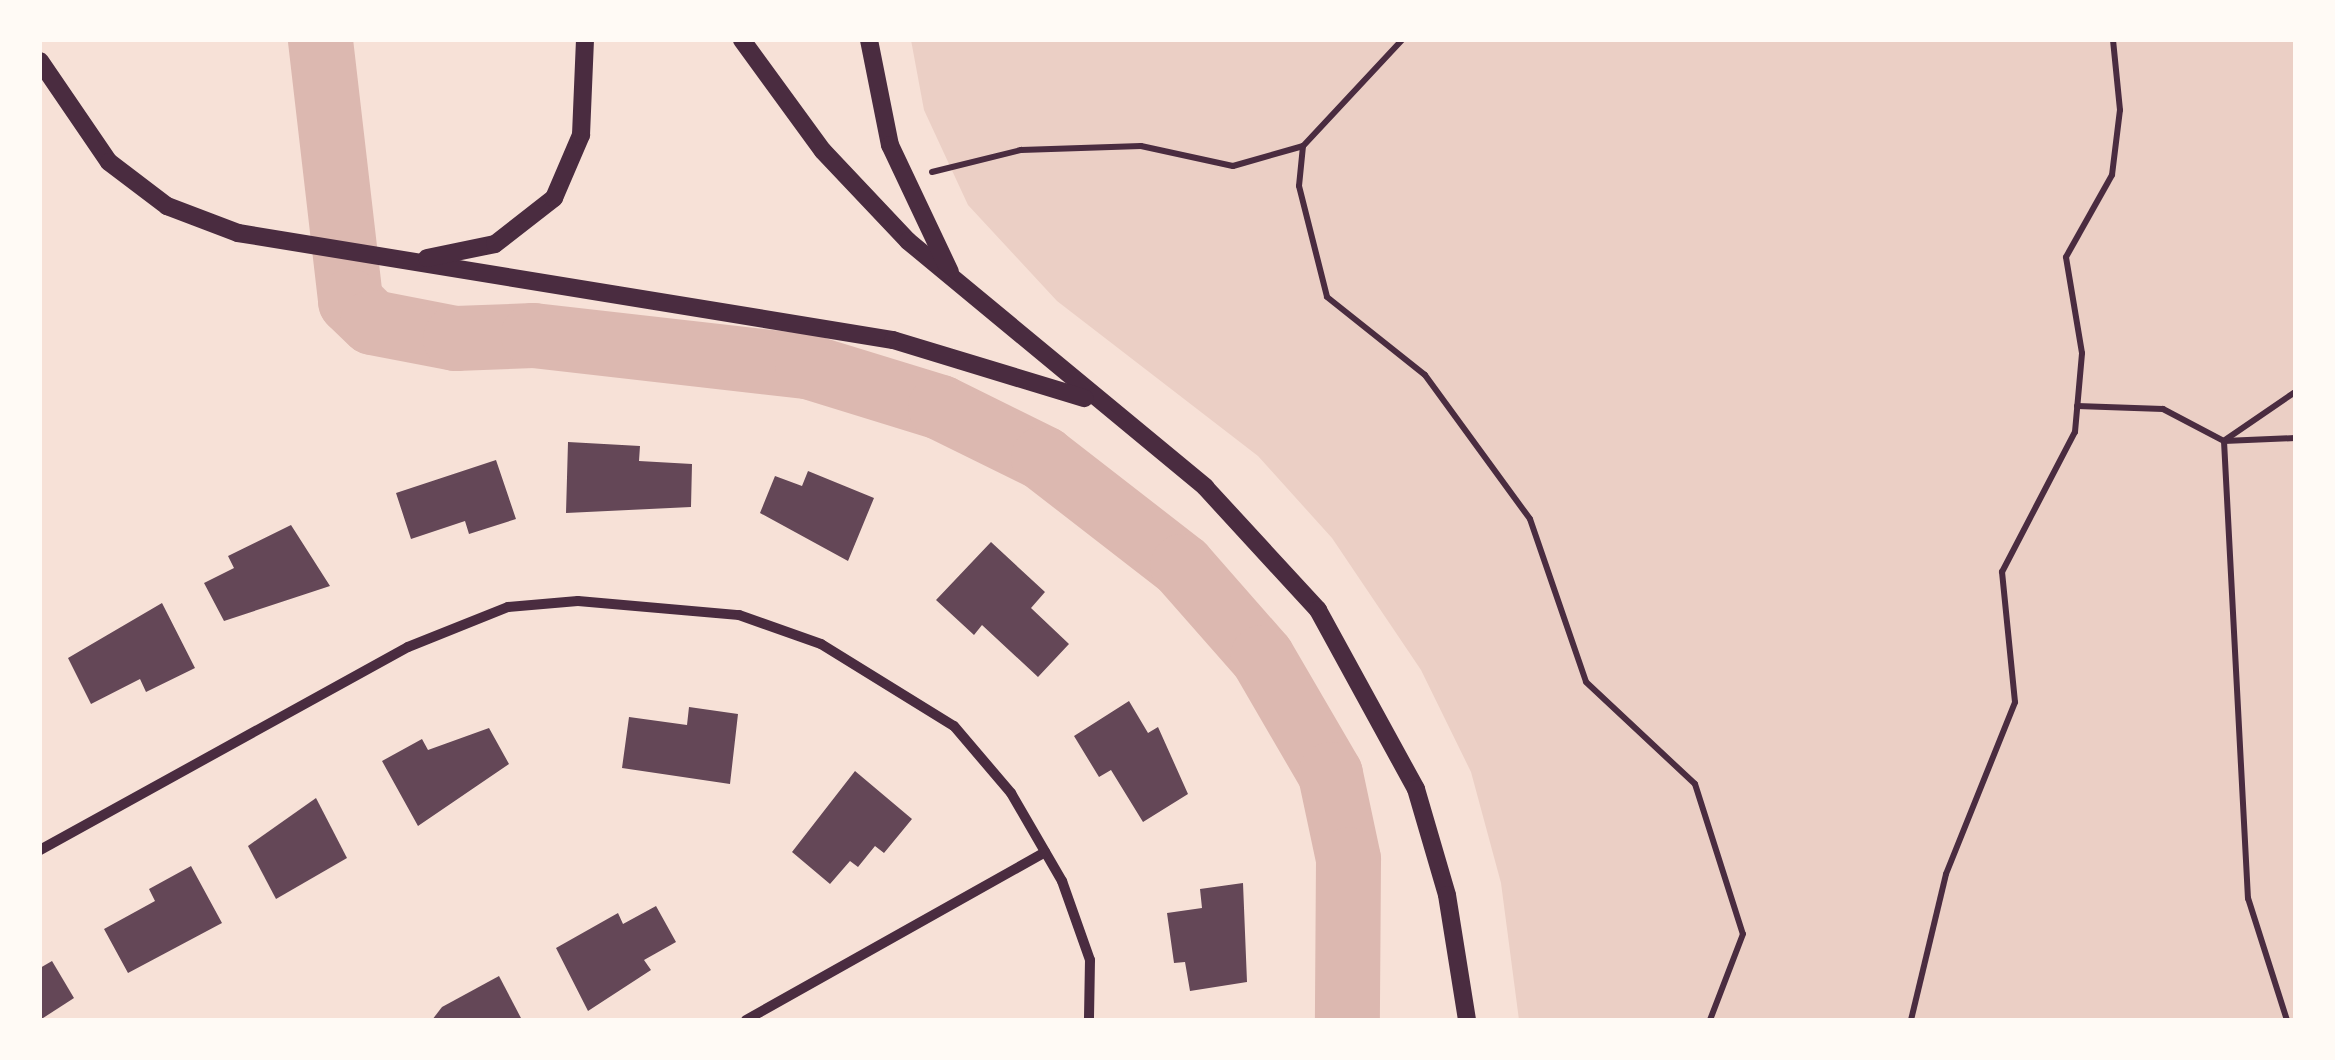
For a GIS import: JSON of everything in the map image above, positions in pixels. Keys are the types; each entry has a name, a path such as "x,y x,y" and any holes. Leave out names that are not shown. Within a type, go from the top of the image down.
{"street":[{"path":"406,260 495,244 554,198 581,135 585,40"},
{"path":"742,40 823,151 954,282 1261,544 1353,665 1434,842 1466,1020"},
{"path":"869,40 890,145 954,282"},
{"path":"40,61 86,136 167,206 325,249 893,340 1094,401"},
{"path":"40,850 408,647 508,607 578,601 739,615 890,680 954,726 1011,793 1046,852 1090,960 1089,1020"},
{"path":"746,1020 1046,852"}],"path":[{"path":"926,174 1021,150 1142,146 1233,166 1303,146 1402,40"},
{"path":"1911,1020 1946,874 2014,702 2002,572 2075,432 2082,353 2066,256 2112,175 2120,110 2113,40"},
{"path":"1303,146 1299,186 1326,296 1424,376 1530,519 1586,682 1695,784 1742,934 1710,1020"},
{"path":"2224,440 2295,392"},
{"path":"2078,406 2163,409 2224,440 2295,438"},
{"path":"2224,440 2248,898 2287,1020"}],"shaded area":[{"path":"911,40 2295,40 2295,1020 1519,1020 1501,883 1471,772 1421,670 1332,538 1258,456 1057,301 968,205 924,110"}],"building":[{"path":"568,442 640,446 639,461 692,464 691,507 566,513"},
{"path":"496,460 516,519 469,534 465,521 411,539 396,493"},
{"path":"808,471 874,498 848,561 760,513 775,476 802,486"},
{"path":"291,525 330,586 224,621 204,583 234,568 228,556"},
{"path":"991,542 1045,592 1031,608 1069,644 1038,677 982,625 974,635 936,600"},
{"path":"162,603 195,668 146,692 140,679 91,704 68,658"},
{"path":"1129,701 1148,733 1158,727 1188,794 1143,822 1111,770 1099,777 1074,736"},
{"path":"689,707 738,714 730,784 622,768 629,717 687,725"},
{"path":"489,728 509,764 418,826 382,761 422,739 428,750"},
{"path":"855,771 912,819 884,853 875,846 858,867 850,861 830,884 792,852"},
{"path":"316,798 347,858 276,899 248,846"},
{"path":"191,866 222,923 128,973 104,929 155,901 149,889"},
{"path":"1243,883 1247,982 1190,991 1185,962 1174,963 1167,913 1202,908 1200,889"},
{"path":"656,906 676,942 644,960 651,970 588,1011 556,948 618,913 623,924"},
{"path":"52,961 74,998 40,1020 40,968"},
{"path":"499,976 522,1020 432,1020 442,1007"}],"waterway":[{"path":"320,40 350,301 372,322 455,338 533,335 807,366 940,407 1043,458 1182,566 1262,657 1330,774 1348,859 1347,1020"}]}
